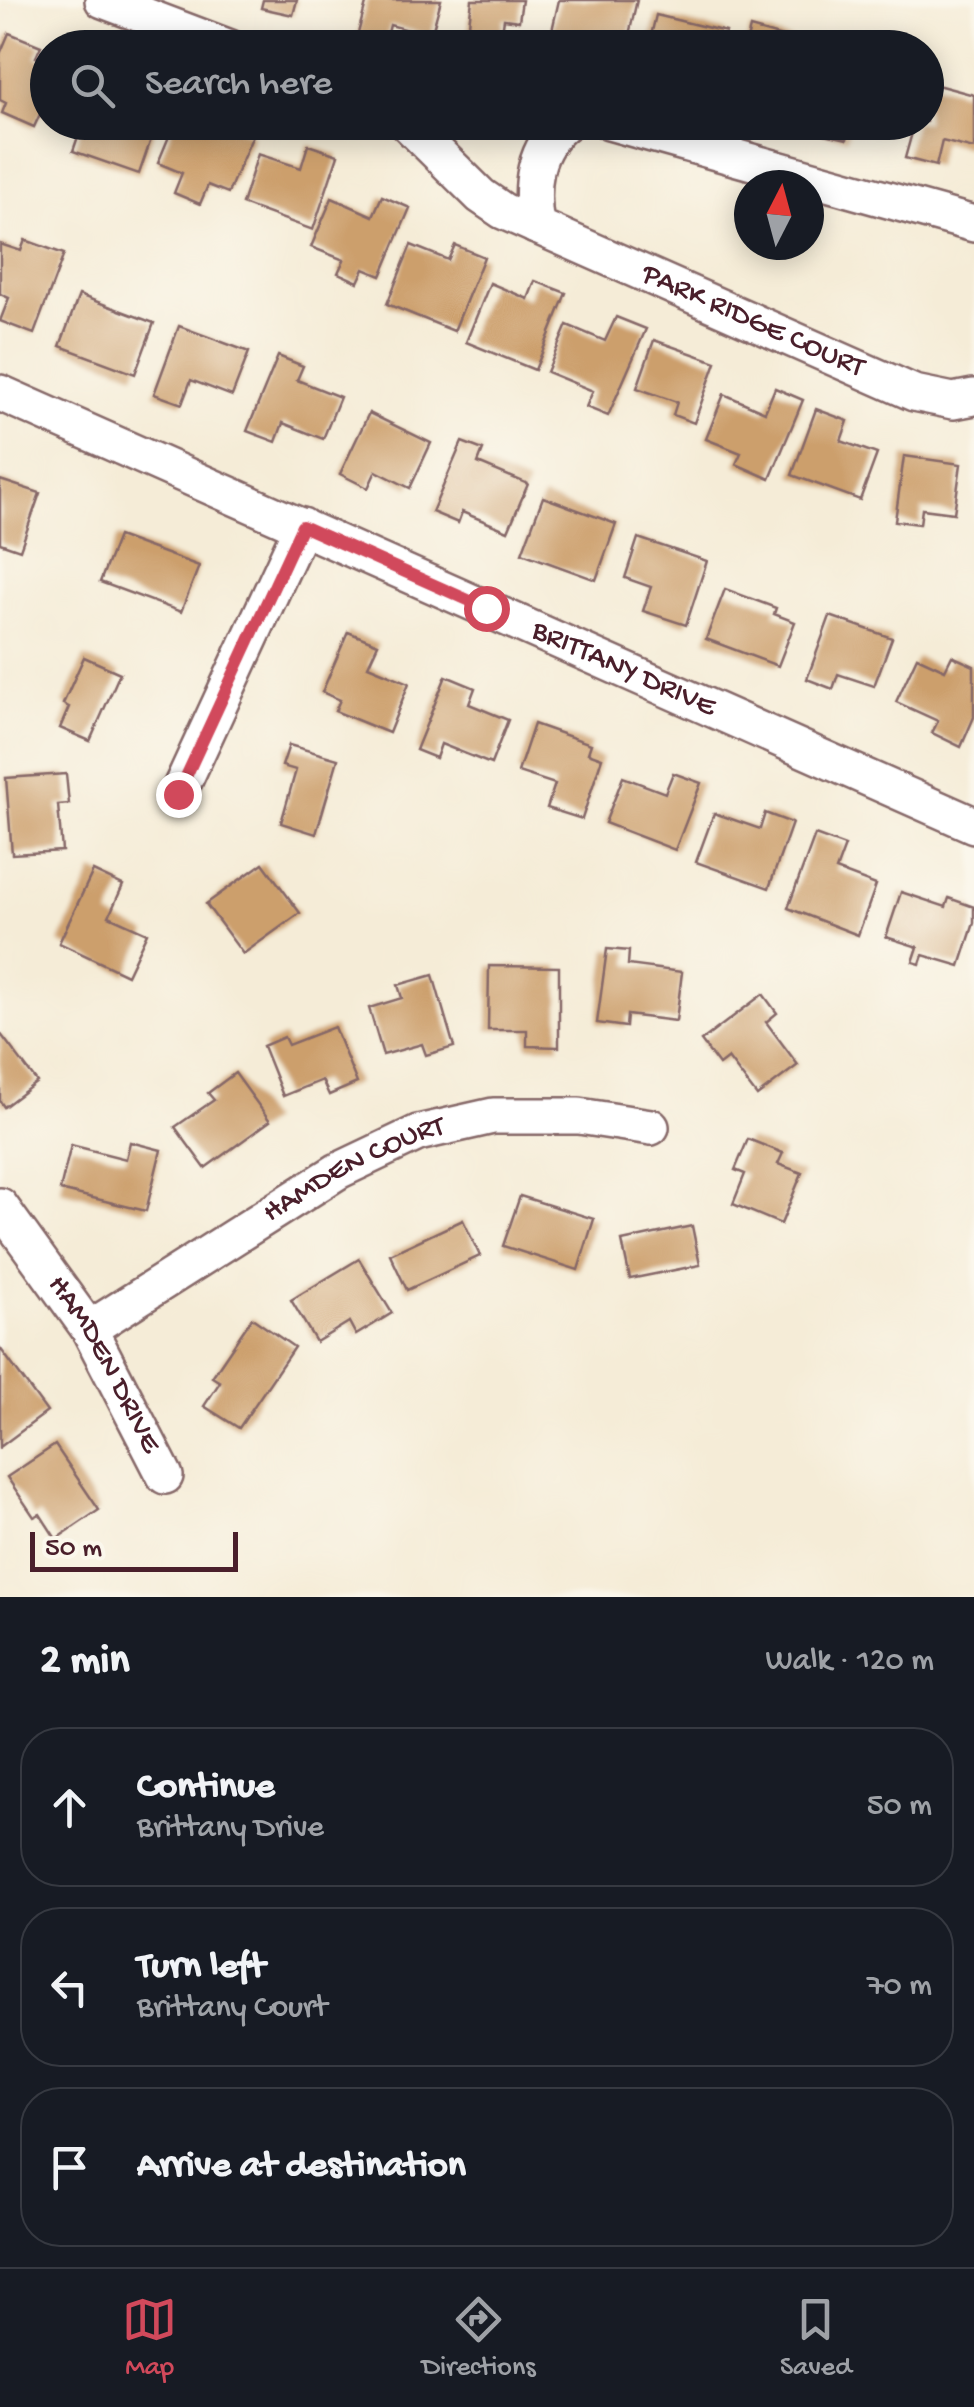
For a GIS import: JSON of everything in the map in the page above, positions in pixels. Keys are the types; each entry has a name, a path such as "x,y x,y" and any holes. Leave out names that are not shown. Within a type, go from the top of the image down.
{"street":[{"path":"104,0 183,30"},
{"name":"PARK RIDGE COURT","path":"424,140 481,196 502,211 914,393 954,401 974,396"},
{"path":"536,226 532,175 549,140"},
{"path":"673,140 974,224"},
{"name":"BRITTANY DRIVE","path":"0,393 974,826"},
{"path":"178,794 302,526"},
{"name":"HAMDEN COURT","path":"89,1330 338,1171 418,1133 492,1116 579,1116 651,1127"},
{"name":"HAMDEN DRIVE","path":"0,1206 89,1330 165,1476"}],"building":[{"path":"263,0 297,0 293,15 261,8"},
{"path":"367,0 441,0 433,30 390,25 389,30 359,30"},
{"path":"472,0 522,0 519,21 504,19 502,30 468,30"},
{"path":"559,0 637,0 630,30 552,30"},
{"path":"656,15 718,30 652,30"},
{"path":"9,33 30,42 30,125 2,113 6,103 0,100 0,54"},
{"path":"944,87 974,95 974,149 942,141 936,166 905,158 910,140 944,140"},
{"path":"77,140 151,140 139,174 73,151"},
{"path":"168,140 251,140 228,193 208,185 200,204 174,193 182,173 158,163"},
{"path":"308,145 338,155 313,230 242,204 258,154 301,168"},
{"path":"382,196 410,208 381,276 364,269 358,282 338,273 344,260 311,247 332,198 373,216"},
{"path":"25,240 64,254 34,334 0,321 9,298 0,294 0,244 21,251"},
{"path":"411,245 448,260 455,245 484,257 454,331 387,304"},
{"path":"535,281 566,293 535,370 466,342 490,283 528,299"},
{"path":"79,295 154,323 135,374 60,346"},
{"path":"616,317 646,329 608,416 586,407 593,391 547,372 567,325 605,341"},
{"path":"179,326 249,352 232,396 191,380 182,404 154,394"},
{"path":"654,340 716,362 694,423 673,415 677,402 637,388"},
{"path":"278,356 303,366 297,380 340,397 323,439 283,423 276,442 247,431"},
{"path":"775,388 803,400 770,479 736,464 741,453 706,439 724,394 765,412"},
{"path":"816,409 848,421 841,441 877,454 860,500 792,475"},
{"path":"369,413 431,443 410,488 376,471 368,488 340,474"},
{"path":"462,442 483,450 478,463 528,484 508,531 462,512 458,523 432,512"},
{"path":"904,456 961,464 954,513 922,509 920,524 895,521"},
{"path":"0,480 40,493 20,550 0,543"},
{"path":"543,497 616,524 596,580 522,553"},
{"path":"118,536 199,566 181,612 100,582"},
{"path":"638,538 707,561 686,625 643,611 651,587 625,578"},
{"path":"725,589 776,608 774,614 795,622 778,666 706,639"},
{"path":"830,616 892,638 874,686 838,674 833,689 807,679"},
{"path":"348,632 378,644 368,666 409,683 389,733 335,711 340,700 322,692"},
{"path":"952,656 974,666 974,717 961,747 932,733 938,721 896,702 917,657 945,670"},
{"path":"84,657 120,673 90,741 60,728 69,707 63,704"},
{"path":"446,676 475,688 469,704 508,720 491,764 441,744 436,758 416,750"},
{"path":"534,724 591,744 588,753 602,758 582,819 547,808 555,784 518,772"},
{"path":"289,745 338,759 316,834 281,823 296,770 282,766"},
{"path":"673,773 701,783 675,850 605,823 623,777 665,793"},
{"path":"66,774 69,804 58,805 62,851 12,854 6,778"},
{"path":"714,813 760,829 765,813 792,823 769,888 696,862"},
{"path":"815,835 845,846 836,870 876,885 858,935 788,908"},
{"path":"263,863 300,913 243,954 206,904"},
{"path":"93,871 123,885 109,916 147,933 127,975 59,943"},
{"path":"901,892 946,907 949,898 974,907 974,923 960,966 923,955 920,964 913,962 918,947 886,937"},
{"path":"607,949 629,951 628,965 682,972 676,1021 627,1015 626,1027 597,1023"},
{"path":"489,966 559,967 559,1047 527,1046 527,1030 488,1030"},
{"path":"433,975 454,1047 426,1055 422,1044 383,1055 369,1008 402,998 398,985"},
{"path":"763,994 777,1013 766,1022 798,1065 757,1096 728,1058 719,1065 701,1041"},
{"path":"334,1027 357,1083 329,1095 322,1080 283,1096 263,1046 284,1037 288,1045"},
{"path":"0,1033 37,1082 4,1107 0,1101"},
{"path":"235,1073 270,1121 205,1168 175,1127 214,1100 208,1093"},
{"path":"748,1139 783,1153 778,1164 802,1173 781,1224 733,1204 745,1174 735,1170"},
{"path":"130,1142 161,1150 146,1211 60,1190 71,1145 126,1159"},
{"path":"520,1196 594,1219 578,1270 503,1246"},
{"path":"463,1220 480,1256 407,1290 390,1254"},
{"path":"692,1226 700,1265 630,1279 622,1241"},
{"path":"359,1259 392,1313 356,1335 349,1322 316,1342 291,1300"},
{"path":"252,1318 294,1347 239,1428 204,1406 220,1382 212,1377"},
{"path":"0,1348 47,1412 0,1447"},
{"path":"55,1445 99,1510 56,1539 40,1514 34,1517 7,1477"}],"route":[{"path":"178,794 302,526 486,608"}]}
